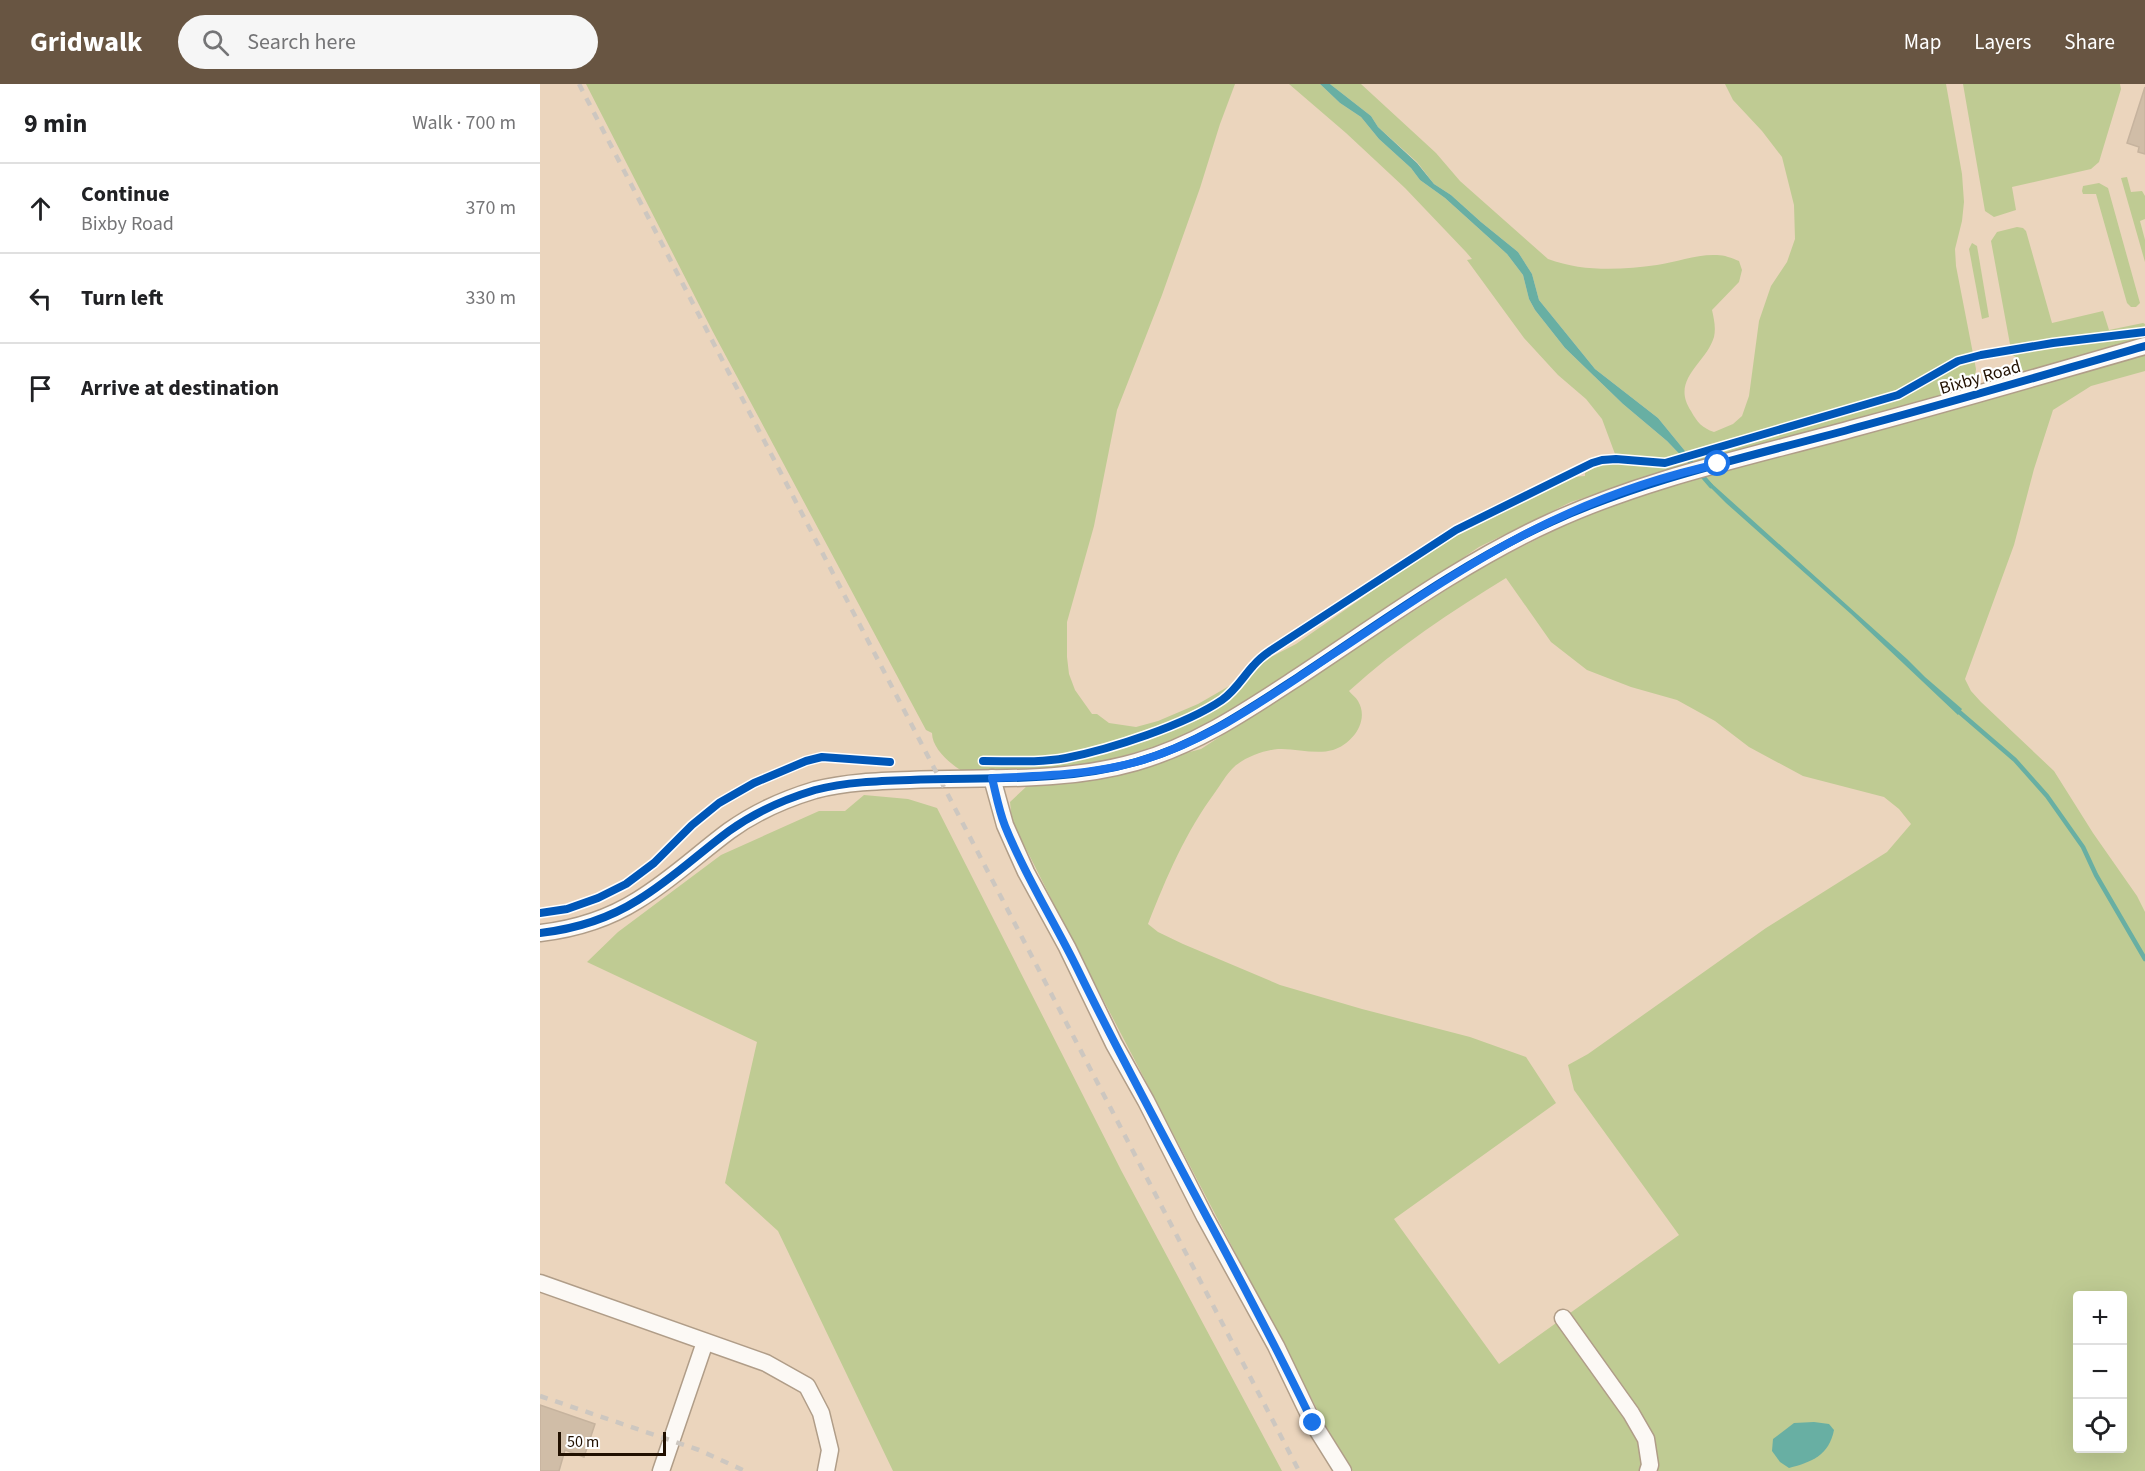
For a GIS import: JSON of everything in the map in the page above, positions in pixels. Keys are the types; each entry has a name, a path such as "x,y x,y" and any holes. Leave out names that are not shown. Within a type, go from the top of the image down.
{"street":[{"name":"Bixby Road","path":"540,933 578,927 620,911 661,885 730,830 766,809 798,796 834,786 865,782 1077,774 1137,762 1202,736 1239,717 1440,584 1517,538 1585,507 1635,488 1688,472 1851,429 2145,346"},
{"path":"992,778 1005,825 1026,872 1067,947 1114,1044 1205,1217 1276,1346 1313,1423 1343,1471"},
{"path":"540,1283 766,1363 807,1386 821,1413 830,1450 826,1471"},
{"path":"1563,1318 1631,1413 1646,1439 1650,1465 1648,1471"},
{"path":"661,1471 705,1341"}],"green space":[{"path":"586,84 1235,84 1162,295 1117,410 1094,526 1067,622 1069,674 1075,690 1092,714 1097,714 1109,723 1136,727 1158,721 1198,704 1231,685 1267,659 1296,644 1470,523 1530,492 1571,477 1585,476 1585,473 1615,454 1602,419 1586,399 1558,375 1524,338 1467,260 1472,259 1466,252 1405,188 1289,84 1320,84 1340,103 1361,117 1379,139 1411,168 1420,180 1445,198 1507,254 1523,275 1529,299 1535,310 1565,348 1689,464 1571,502 1479,547 1325,651 1209,724 1171,742 1102,762 1054,768 962,771 942,755 935,744 932,733 926,730 713,332"},
{"path":"1330,84 1361,84 1436,153 1460,181 1548,259 1575,266 1602,269 1657,265 1709,255 1739,261 1742,270 1739,282 1712,310 1714,337 1710,347 1687,381 1685,390 1686,400 1695,418 1714,432 1733,424 1742,416 1749,396 1759,321 1771,286 1787,262 1795,239 1794,205 1782,157 1733,100 1725,84 1946,84 1962,174 1964,202 1955,249 1956,266 1976,369 1973,380 1958,392 1822,430 1694,462 1658,418 1595,369 1539,300 1532,274 1518,252 1451,195 1434,184 1417,162 1378,127 1371,116"},
{"path":"1963,84 2120,84 2121,89 2099,162 2091,169 2012,187 2016,210 1994,217 1985,211"},
{"path":"2127,177 2131,192 2142,191 2145,196 2145,219 2140,221 2145,240 2145,262 2121,178"},
{"path":"2099,183 2108,188 2140,303 2136,307 2131,307 2127,303 2096,194 2083,194 2082,191 2083,186"},
{"path":"2017,227 2026,231 2052,323 2103,311 2109,330 2143,323 2145,324 2144,337 2027,372 2016,368 2013,363 2018,358 2012,355 1991,241 1997,232"},
{"path":"1972,243 1977,246 1989,317 1982,319 1969,249"},
{"path":"2145,355 2145,371 2091,386 2053,410 2034,469 2014,545 1965,679 1971,691 1981,702 2054,771 2093,833 2137,896 2145,912 2145,1471 1353,1471 1342,1457 1012,821 1010,802 1027,786 1085,780 1201,749 1480,568 1591,512 1698,478 1876,431","holes":["1506,578 1551,642 1587,670 1631,687 1677,700 1715,721 1749,747 1803,776 1884,797 1899,809 1911,824 1887,852 1766,928 1588,1054 1568,1065 1574,1090 1679,1235 1499,1364 1394,1219 1556,1103 1526,1057 1470,1037 1280,985 1183,944 1158,932 1148,924 1186,839 1232,769 1247,758 1266,751 1278,749 1326,751 1347,743 1357,731 1362,716 1358,701 1349,691 1425,631"]},
{"path":"864,795 908,799 937,808 1122,1172 1282,1471 893,1471 778,1231 725,1183 757,1042 587,962 618,932 721,855 819,811 845,811"}],"water":[{"path":"1320,84 1330,84 1371,116 1378,127 1417,163 1434,184 1451,195 1518,252 1532,274 1539,300 1595,369 1658,418 1694,462 1689,464 1565,348 1535,310 1529,299 1523,275 1507,254 1445,198 1420,180 1411,168 1379,139 1361,117 1340,103"},
{"path":"1710,482 1962,709 1958,715 1851,614 1726,503 1707,484"},
{"path":"1794,1423 1829,1424 1834,1430 1832,1439 1824,1451 1812,1460 1789,1468 1780,1462 1772,1451 1773,1439"}],"building":[{"path":"2145,87 2145,154 2138,152 2139,147 2127,143"},
{"path":"540,1405 595,1424 584,1457 565,1450 559,1471 540,1471"}],"waterway":[{"path":"1699,472 1711,486"},
{"path":"1957,710 2015,760 2047,796 2083,847 2096,875 2145,959"}],"railway":[{"path":"579,84 1299,1471"},
{"path":"540,1396 699,1450 745,1471"}],"cycle path":[{"path":"983,761 1035,761 1066,758 1125,742 1168,727 1207,709 1227,696 1261,658 1456,530 1592,463 1616,459 1665,463 1898,395 1958,361 2053,343 2145,332"},
{"path":"540,933 591,922 627,907 662,884 739,824 770,807 815,790 874,781 1052,776 1108,769 1158,755 1200,737 1240,714 1485,556 1551,522 1587,507 1699,470 2145,346"},
{"path":"540,913 567,909 598,898 626,884 654,863 692,825 719,803 754,783 806,761 822,757 890,762"}],"route":[{"path":"1313,1423 1276,1346 1205,1217 1114,1044 1067,947 1026,872 1005,825 992,778 1077,774 1108,768 1137,762 1202,736 1239,717 1440,584 1517,538 1585,507 1635,488 1718,464"}]}
